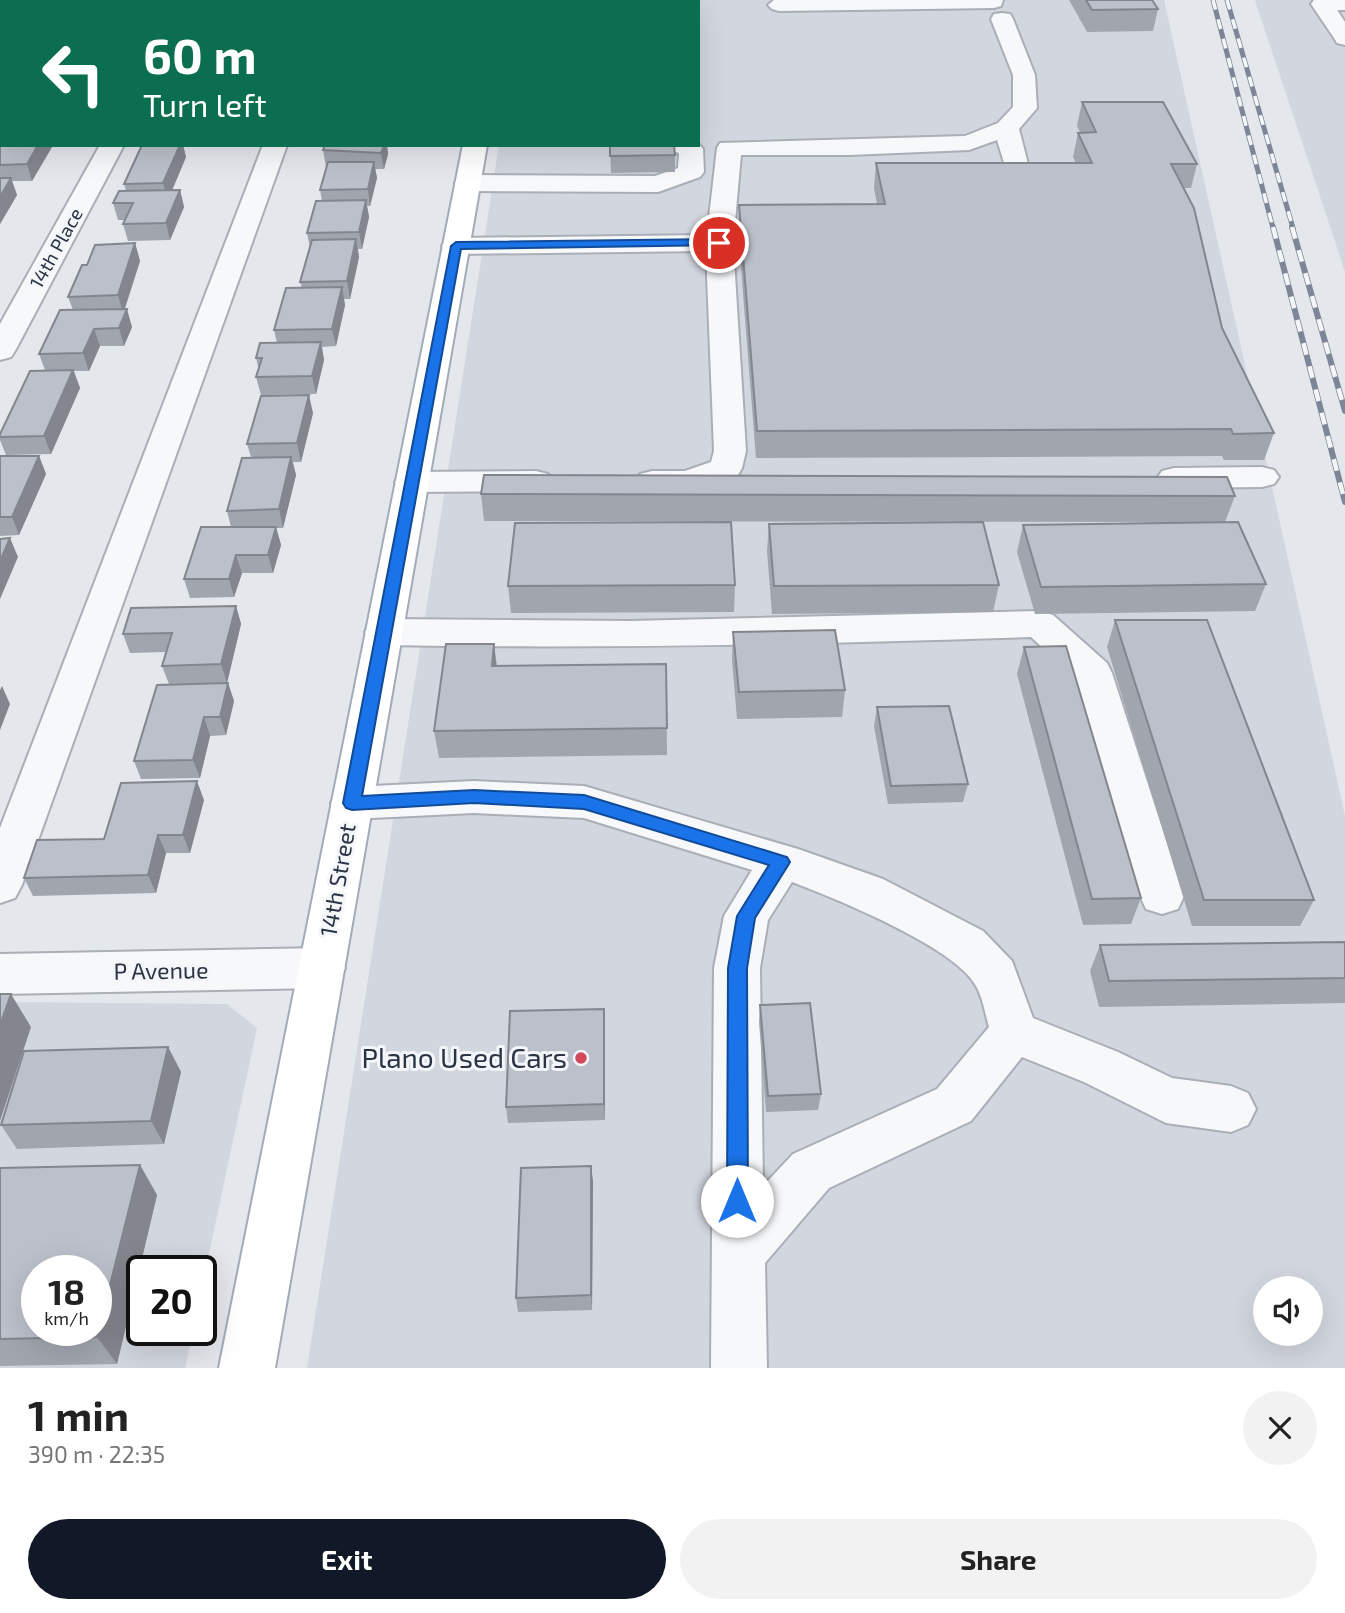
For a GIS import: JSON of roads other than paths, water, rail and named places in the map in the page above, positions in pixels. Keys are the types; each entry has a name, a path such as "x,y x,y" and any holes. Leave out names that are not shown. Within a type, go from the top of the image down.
{"main road":[{"name":"14th Street","path":"247,1368 472,164"}],"street":[{"path":"1321,2 1345,4"},
{"path":"1321,2 1345,38"},
{"path":"629,481 688,481 739,477 730,451 719,243 726,206 729,148 924,155 969,143 1007,128 1024,108 1024,75 998,10 780,9"},
{"path":"1007,128 1015,164"},
{"name":"14th Place","path":"0,351 111,147"},
{"path":"0,885 274,147"},
{"path":"472,164 658,184 691,172 691,149 684,147"},
{"path":"456,246 719,243"},
{"path":"1138,479 1262,477"},
{"path":"412,482 561,481"},
{"path":"384,632 508,635 716,634 1040,624 1093,673 1162,896"},
{"path":"352,803 474,797 584,802 781,862 867,892 967,945 996,975 1014,1032"},
{"path":"739,1368 737,968 746,916 781,862"},
{"name":"P Avenue","path":"0,974 322,968"},
{"path":"1014,1032 1101,1067 1166,1100 1231,1109"},
{"path":"738,1254 811,1171 954,1105 1014,1032"}],"railway":[{"path":"1213,0 1273,228"},
{"path":"1227,0 1293,228"},
{"path":"1273,227 1345,502"},
{"path":"1292,227 1345,411"}],"place":[{"name":"Plano Used Cars","path":"581,1058"}]}
